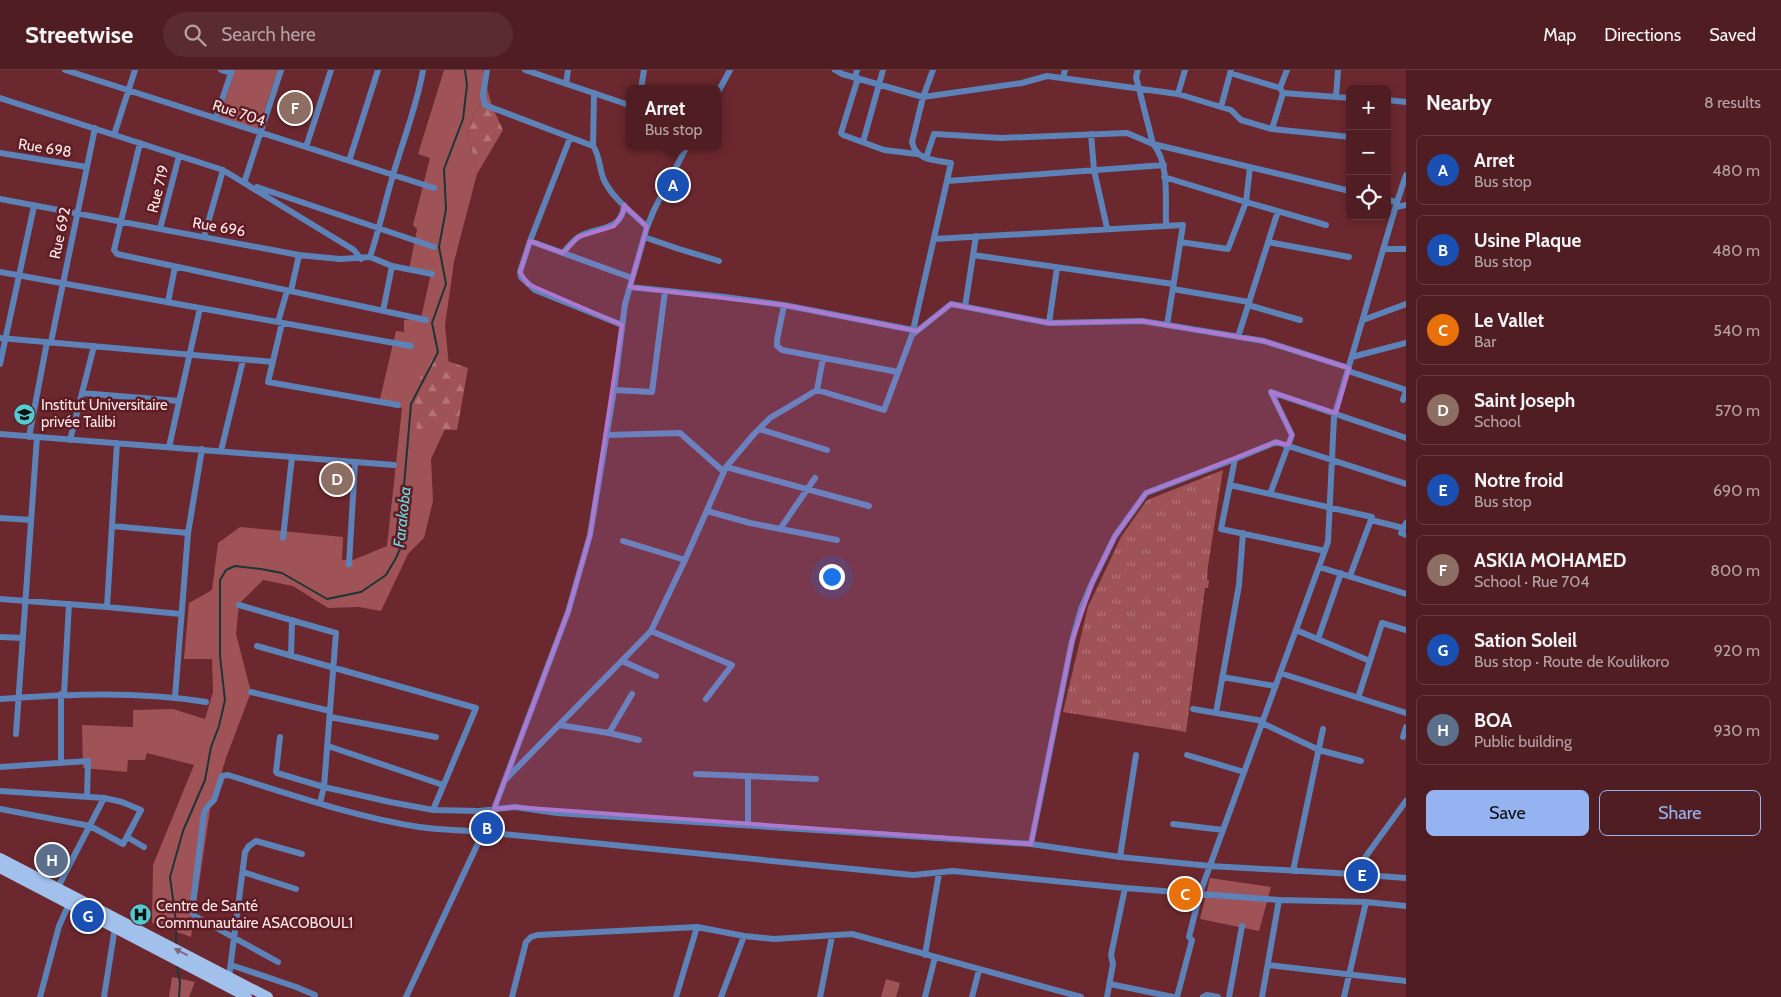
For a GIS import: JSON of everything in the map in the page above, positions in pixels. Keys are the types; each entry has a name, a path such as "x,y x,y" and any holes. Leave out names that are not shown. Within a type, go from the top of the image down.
{"main road":[{"path":"0,858 103,917 199,967 247,997"},
{"path":"0,868 69,904 103,917"},
{"path":"199,967 229,977 268,997"}],"street":[{"name":"Rue 704","path":"65,70 87,73 129,90 434,188"},
{"path":"114,135 135,70"},
{"path":"216,118 232,72 221,70"},
{"path":"244,183 281,70"},
{"path":"306,147 331,70"},
{"path":"348,161 378,70"},
{"path":"423,70 420,90 370,257 392,266 432,274"},
{"path":"486,70 483,94 484,102 488,108 593,146"},
{"path":"525,70 626,104"},
{"path":"566,84 568,70"},
{"path":"642,85 644,70"},
{"path":"721,87 730,70"},
{"path":"835,70 842,74 922,97 1022,84 1047,76 1063,78 1178,94 1231,110 1241,120 1272,129 1346,137"},
{"path":"817,390 884,410 912,333 951,163 926,158 917,154 884,150 843,135 841,133 857,70"},
{"path":"863,142 884,70"},
{"path":"917,154 912,142 922,97 933,70"},
{"path":"1063,78 1065,70"},
{"path":"1138,70 1136,77 1153,144 1159,151 1164,165 1166,225"},
{"path":"1178,94 1185,70"},
{"path":"1272,129 1287,70"},
{"path":"1336,97 1338,70"},
{"path":"1221,107 1230,72 1282,91 1346,98"},
{"path":"594,93 593,146 596,150 604,180 609,189 647,227"},
{"path":"0,98 223,170 354,250 361,259"},
{"path":"1391,100 1406,102"},
{"name":"Rue 692","path":"29,437 63,284 94,128"},
{"path":"926,158 934,134 1000,138 1127,133 1153,144 1346,190"},
{"path":"1091,134 1094,170 1107,228"},
{"path":"570,138 530,241 520,272 521,277 536,290 566,304 622,325"},
{"path":"140,143 114,250 116,254 426,320"},
{"path":"406,997 494,809 568,612 590,535 614,390 622,325 632,278 654,210 685,150"},
{"name":"Rue 698","path":"0,154 87,167"},
{"name":"Rue 719","path":"160,229 179,156"},
{"path":"947,181 1164,165"},
{"path":"1180,242 1228,249 1246,202 1250,168"},
{"path":"204,237 223,170"},
{"path":"1177,997 1192,940 1189,936 1200,893 1328,542 1336,413 1406,175"},
{"path":"1164,177 1326,225"},
{"path":"244,183 434,247"},
{"name":"Rue 696","path":"0,199 299,255 340,259 370,257"},
{"path":"1391,202 1406,205"},
{"path":"563,253 578,237 614,226 623,214 624,204"},
{"path":"0,364 3,338 34,206"},
{"path":"1238,337 1278,211"},
{"path":"934,239 1183,225 1167,325"},
{"path":"965,307 976,236"},
{"path":"644,237 673,248 720,261"},
{"path":"530,241 632,278"},
{"path":"1268,242 1349,257"},
{"path":"1383,249 1406,248"},
{"path":"299,255 280,322 268,382 398,405"},
{"path":"973,255 1173,287 1248,304 1300,320"},
{"path":"383,311 392,266"},
{"path":"168,302 175,267"},
{"path":"1049,323 1057,268"},
{"path":"0,272 411,346"},
{"path":"630,287 784,305 912,333 952,304 1049,323 1142,321 1264,341 1406,390 1403,400"},
{"path":"614,390 652,392 665,291"},
{"path":"1363,320 1406,304"},
{"path":"784,305 777,340 778,346 782,350 898,372"},
{"path":"168,447 200,308"},
{"path":"3,338 273,362"},
{"path":"1352,357 1406,343"},
{"path":"70,440 94,346"},
{"path":"506,780 651,631 686,560 725,469 770,418 817,390 824,358"},
{"path":"221,451 243,360"},
{"path":"1270,494 1292,435 1271,392 1406,438"},
{"path":"82,393 179,402"},
{"path":"758,430 827,450"},
{"path":"606,435 680,433 725,469 869,506"},
{"path":"0,434 394,465"},
{"path":"16,734 37,437"},
{"path":"1030,844 1072,641 1081,609 1115,536 1146,494 1276,442 1406,484"},
{"path":"107,607 117,443"},
{"path":"175,697 188,533 202,449"},
{"path":"283,538 292,457"},
{"path":"1235,460 1221,529 1324,551"},
{"path":"349,564 355,462"},
{"path":"780,529 815,478"},
{"path":"1230,485 1372,517 1350,576"},
{"path":"707,511 750,523 837,540"},
{"path":"0,518 31,520"},
{"path":"1370,520 1405,529"},
{"path":"112,526 188,533"},
{"path":"1216,713 1239,585 1243,533"},
{"path":"623,541 686,560"},
{"path":"1319,566 1406,594"},
{"path":"1318,639 1341,574"},
{"path":"0,599 181,614"},
{"path":"61,763 69,604"},
{"path":"239,605 336,633 328,746 324,787 320,803"},
{"path":"291,656 292,620"},
{"path":"1358,698 1382,623 1406,630"},
{"path":"1296,630 1370,660"},
{"path":"651,631 732,665 706,699"},
{"path":"0,636 23,638"},
{"path":"257,646 476,708 432,810"},
{"path":"622,661 656,676"},
{"path":"1280,673 1406,713"},
{"path":"1222,677 1276,686"},
{"path":"251,692 330,714 436,738"},
{"path":"0,699 63,694 175,697 206,702"},
{"path":"610,733 632,694"},
{"path":"1193,709 1262,722 1319,750 1360,761"},
{"path":"559,726 610,733 639,740"},
{"path":"1403,736 1406,727"},
{"path":"1292,870 1323,729"},
{"path":"280,737 276,773 324,787 432,810 480,811 515,807 557,813 1030,844 1120,857 1210,866 1406,878"},
{"path":"328,746 443,785"},
{"path":"1120,857 1136,754"},
{"path":"1188,755 1244,772"},
{"path":"0,767 88,761 87,797"},
{"path":"696,774 816,779"},
{"path":"278,962 195,916 192,911 204,813 214,800 222,776 228,775 320,803 421,827 913,875 953,871 1125,888 1279,900 1366,902 1406,906"},
{"path":"748,776 748,826"},
{"path":"0,791 104,798 122,802 141,810 123,844 90,826 0,809"},
{"path":"56,889 104,798"},
{"path":"1353,874 1406,801"},
{"path":"1397,813 1406,814"},
{"path":"1173,824 1223,830"},
{"path":"127,837 144,847"},
{"path":"229,977 245,852 256,841 302,854"},
{"path":"243,872 296,889"},
{"path":"925,955 939,873"},
{"path":"1107,997 1113,964 1111,955 1125,888"},
{"path":"1262,997 1279,900"},
{"path":"1344,997 1366,902"},
{"path":"40,997 59,926 69,904"},
{"path":"104,997 116,924"},
{"path":"1229,997 1242,926"},
{"path":"676,997 697,927"},
{"path":"512,997 526,942 531,937 537,935 697,927 744,936 774,939 852,934 1060,994 1081,997"},
{"path":"721,997 744,936"},
{"path":"820,997 832,936"},
{"path":"926,997 934,957"},
{"path":"231,965 296,987 316,996"},
{"path":"1268,965 1406,981"},
{"path":"972,997 979,970"},
{"path":"1110,984 1173,997"},
{"path":"1203,997 1206,995 1218,997"}],"highlighted area":[{"path":"624,205 647,227 630,287 784,305 917,331 951,304 1049,323 1142,321 1264,341 1349,368 1336,413 1271,392 1292,435 1288,445 1276,442 1146,493 1115,536 1092,583 1072,641 1031,844 515,807 494,809 568,612 590,535 622,325 528,284 520,272 530,241 563,253 578,237 614,226 623,213"}],"green space":[{"path":"235,70 278,70 258,129 220,117"},
{"path":"444,70 483,70 488,92 474,114 468,132 477,174 454,262 445,325 449,366 445,429 431,459 433,501 424,538 408,554 381,611 359,607 328,608 293,586 263,580 239,604 236,634 251,692 226,758 210,810 191,937 152,923 153,865 194,765 147,753 145,760 128,760 127,772 83,768 82,725 133,727 133,710 173,709 205,719 213,692 212,659 184,659 189,603 212,590 218,543 240,527 343,537 342,560 353,560 387,546 402,408 379,403 396,331 404,332 404,320 421,318 431,273 409,270 417,229 413,225 430,158 418,154"},
{"path":"488,92 503,130 477,174 468,132 474,114"},
{"path":"427,354 468,368 457,430 417,429 413,402"},
{"path":"1223,470 1208,566 1208,588 1205,588 1186,732 1063,712 1088,607 1121,537 1147,500"},
{"path":"1210,878 1271,887 1259,931 1200,919"},
{"path":"172,977 195,982 189,997 169,997"},
{"path":"886,979 900,983 896,997 881,997"}],"waterway":[{"name":"Farakoba","path":"176,946 176,922 170,877 183,831 205,780 211,747 219,726 225,700 220,656 220,580 226,570 235,566 261,569 282,573 327,599 361,592 386,575 402,544 404,486 411,404 438,352 432,323 446,284 439,247 446,209 444,169 463,119 467,85 465,70"},
{"name":"Farakoba","path":"177,966 180,982 179,997"}],"place":[{"name":"ASKIA MOHAMED","path":"295,108"},
{"name":"Arret","path":"673,185"},
{"name":"Institut Universitaire privée Talibi","path":"25,414"},
{"name":"Saint Joseph","path":"337,479"},
{"name":"Usine Plaque","path":"487,828"},
{"name":"BOA","path":"52,860"},
{"name":"Notre froid","path":"1362,875"},
{"name":"Le Vallet","path":"1185,894"},
{"name":"Centre de Santé Communautaire ASACOBOUL1","path":"140,915"},
{"name":"Sation Soleil","path":"88,916"}]}
